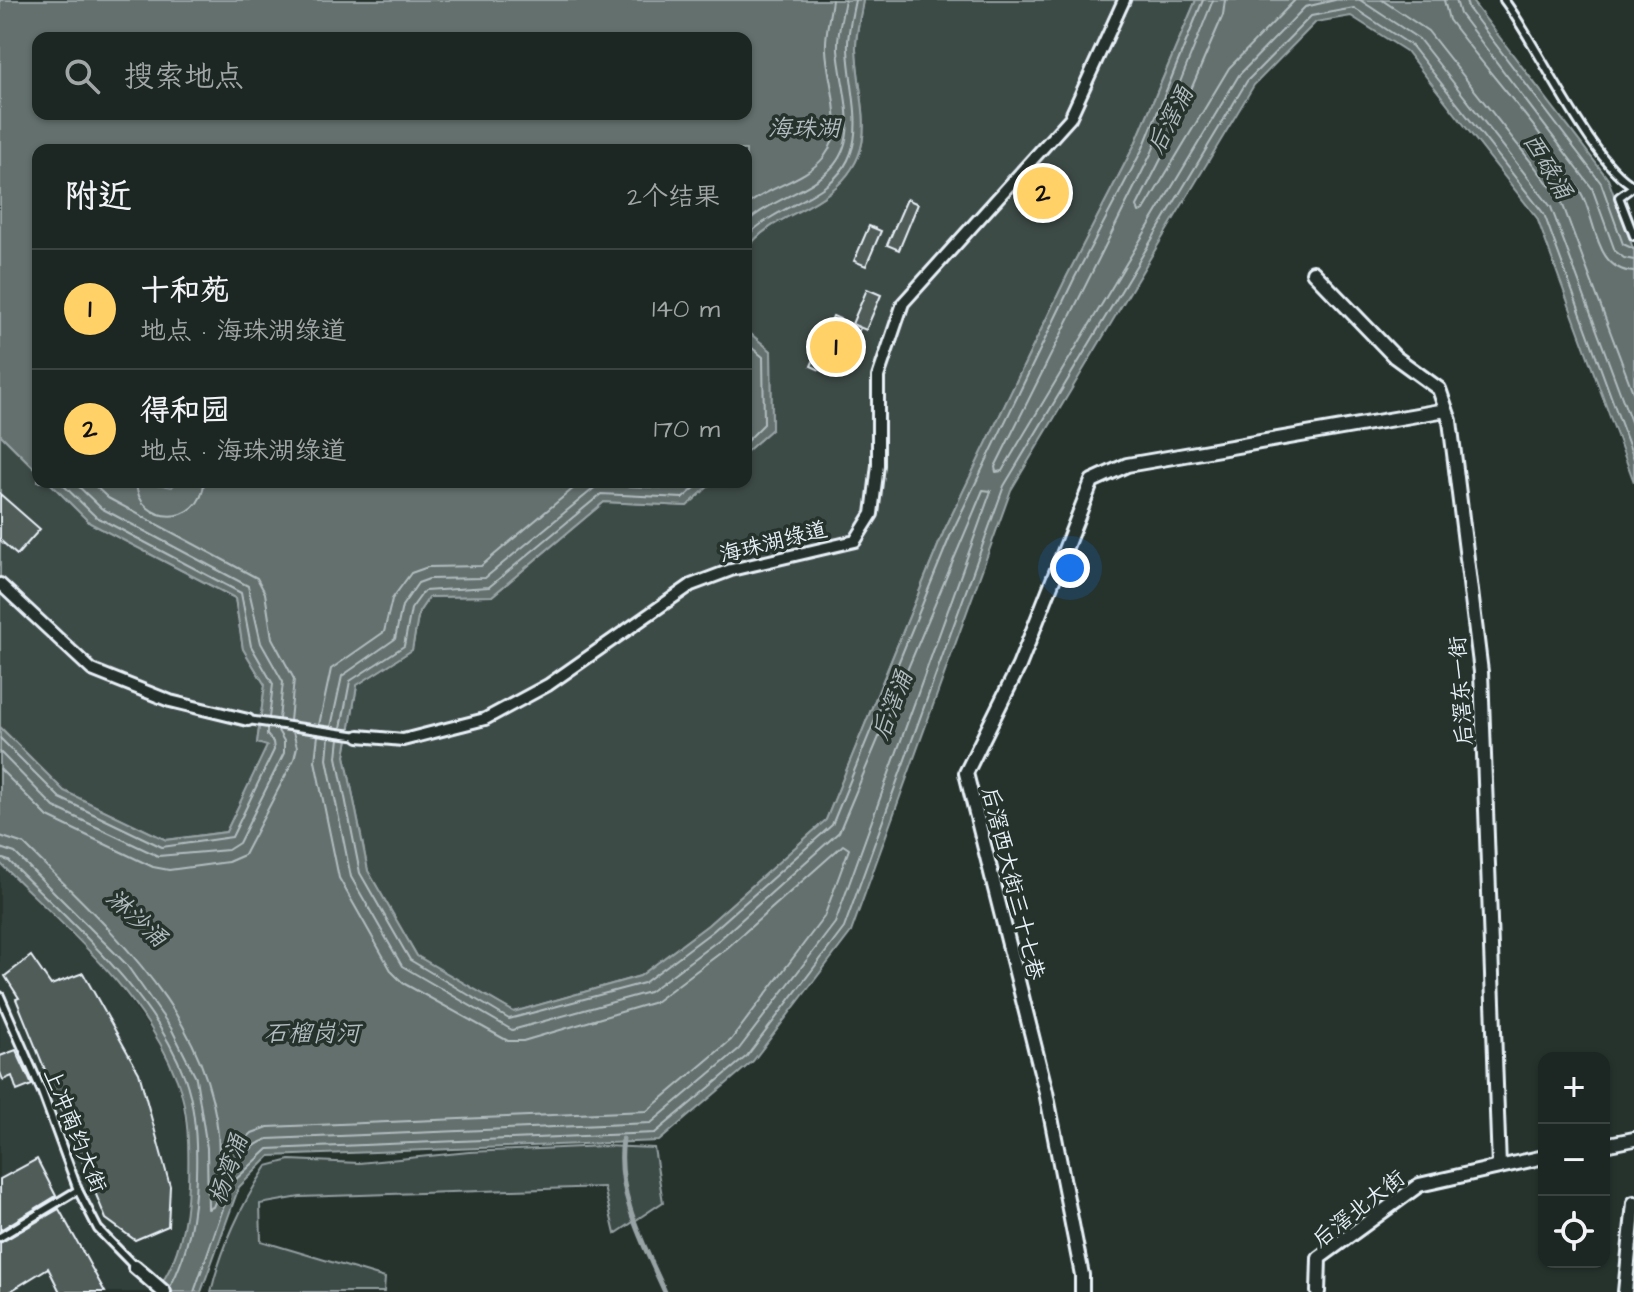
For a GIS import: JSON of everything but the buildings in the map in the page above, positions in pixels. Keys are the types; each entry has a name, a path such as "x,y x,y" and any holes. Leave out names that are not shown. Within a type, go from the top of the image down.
{"street":[{"name":"海珠湖绿道","path":"359,736 403,740 485,719 548,685 691,585 731,570 855,541 872,514 878,465 878,377 903,303 1070,118 1124,0"},
{"name":"后滘东一街","path":"1313,272 1395,357 1439,389 1446,410 1481,672 1499,1167"},
{"name":"后滘西大街三十七巷","path":"1082,1292 1082,1275 1046,1092 966,773 1019,666 1092,481 1127,465 1446,410"},
{"path":"0,584 92,670 170,701 248,720"},
{"path":"1610,1144 1634,1139"},
{"name":"后滘北大街","path":"1318,1292 1319,1258 1419,1185 1538,1158"},
{"path":"1625,1292 1634,1203"},
{"path":"135,1267 164,1292"}],"lane":[{"path":"1504,0 1524,26 1568,104 1619,179 1634,186 1619,197 1634,236"},
{"path":"248,720 359,736"},
{"name":"上冲南约大街","path":"0,996 42,1092 78,1190 98,1229 135,1267"},
{"path":"0,1237 78,1190"}],"shaded area":[{"path":"863,0 1196,0 1135,144 1067,276 944,531 826,820 708,925 640,976 514,1012 417,956 368,871 345,756 357,685 412,650 419,612 429,597 492,596 604,502 687,506 706,488 752,488 752,447 772,429 771,351 752,335 752,243 775,224 831,191 857,159 864,125 857,31"},
{"path":"0,434 32,466 32,488 55,488 90,523 235,598 243,649 265,685 257,743 268,745 226,832 166,840 64,791 0,727"},
{"path":"0,863 113,977 155,1037 178,1081 189,1150 187,1207 177,1247 164,1280 155,1292 0,1292"},
{"path":"604,1146 654,1148 663,1202 615,1234 604,1187 300,1197 260,1204 261,1241 385,1278 384,1292 211,1292 233,1227 267,1166 290,1160 359,1163 469,1152"}],"water":[{"name":"海珠湖","path":"0,0 863,0 856,43 864,125 857,159 831,191 775,224 752,243 752,144 32,144 32,466 0,434"},
{"name":"石榴岗河","path":"1196,0 1471,0 1608,179 1634,251 1634,482 1537,218 1406,51 1351,16 1316,22 1254,85 1011,490 851,932 753,1061 659,1141 270,1156 239,1187 201,1292 155,1292 176,1254 186,1211 188,1144 181,1092 163,1048 123,990 100,962 0,863 0,727 64,791 166,840 226,832 267,746 257,743 265,685 243,649 235,598 90,523 55,488 706,488 687,506 604,502 492,596 429,597 419,612 412,650 357,685 345,756 368,871 417,956 514,1012 640,976 708,925 826,820 944,531 1067,276 1135,144"},
{"path":"752,335 771,351 772,429 752,447"}],"waterway":[{"path":"623,1139 623,1179 627,1199 665,1292"}],"place":[{"name":"得和园","path":"1043,193"},
{"name":"十和苑","path":"836,347"}],"water label":[{"name":"后滘涌","path":"1170,120"},
{"name":"西碌涌","path":"1548,166"},
{"name":"后滘涌","path":"892,705"},
{"name":"淋沙涌","path":"137,918"},
{"name":"杨湾涌","path":"228,1169"}]}
